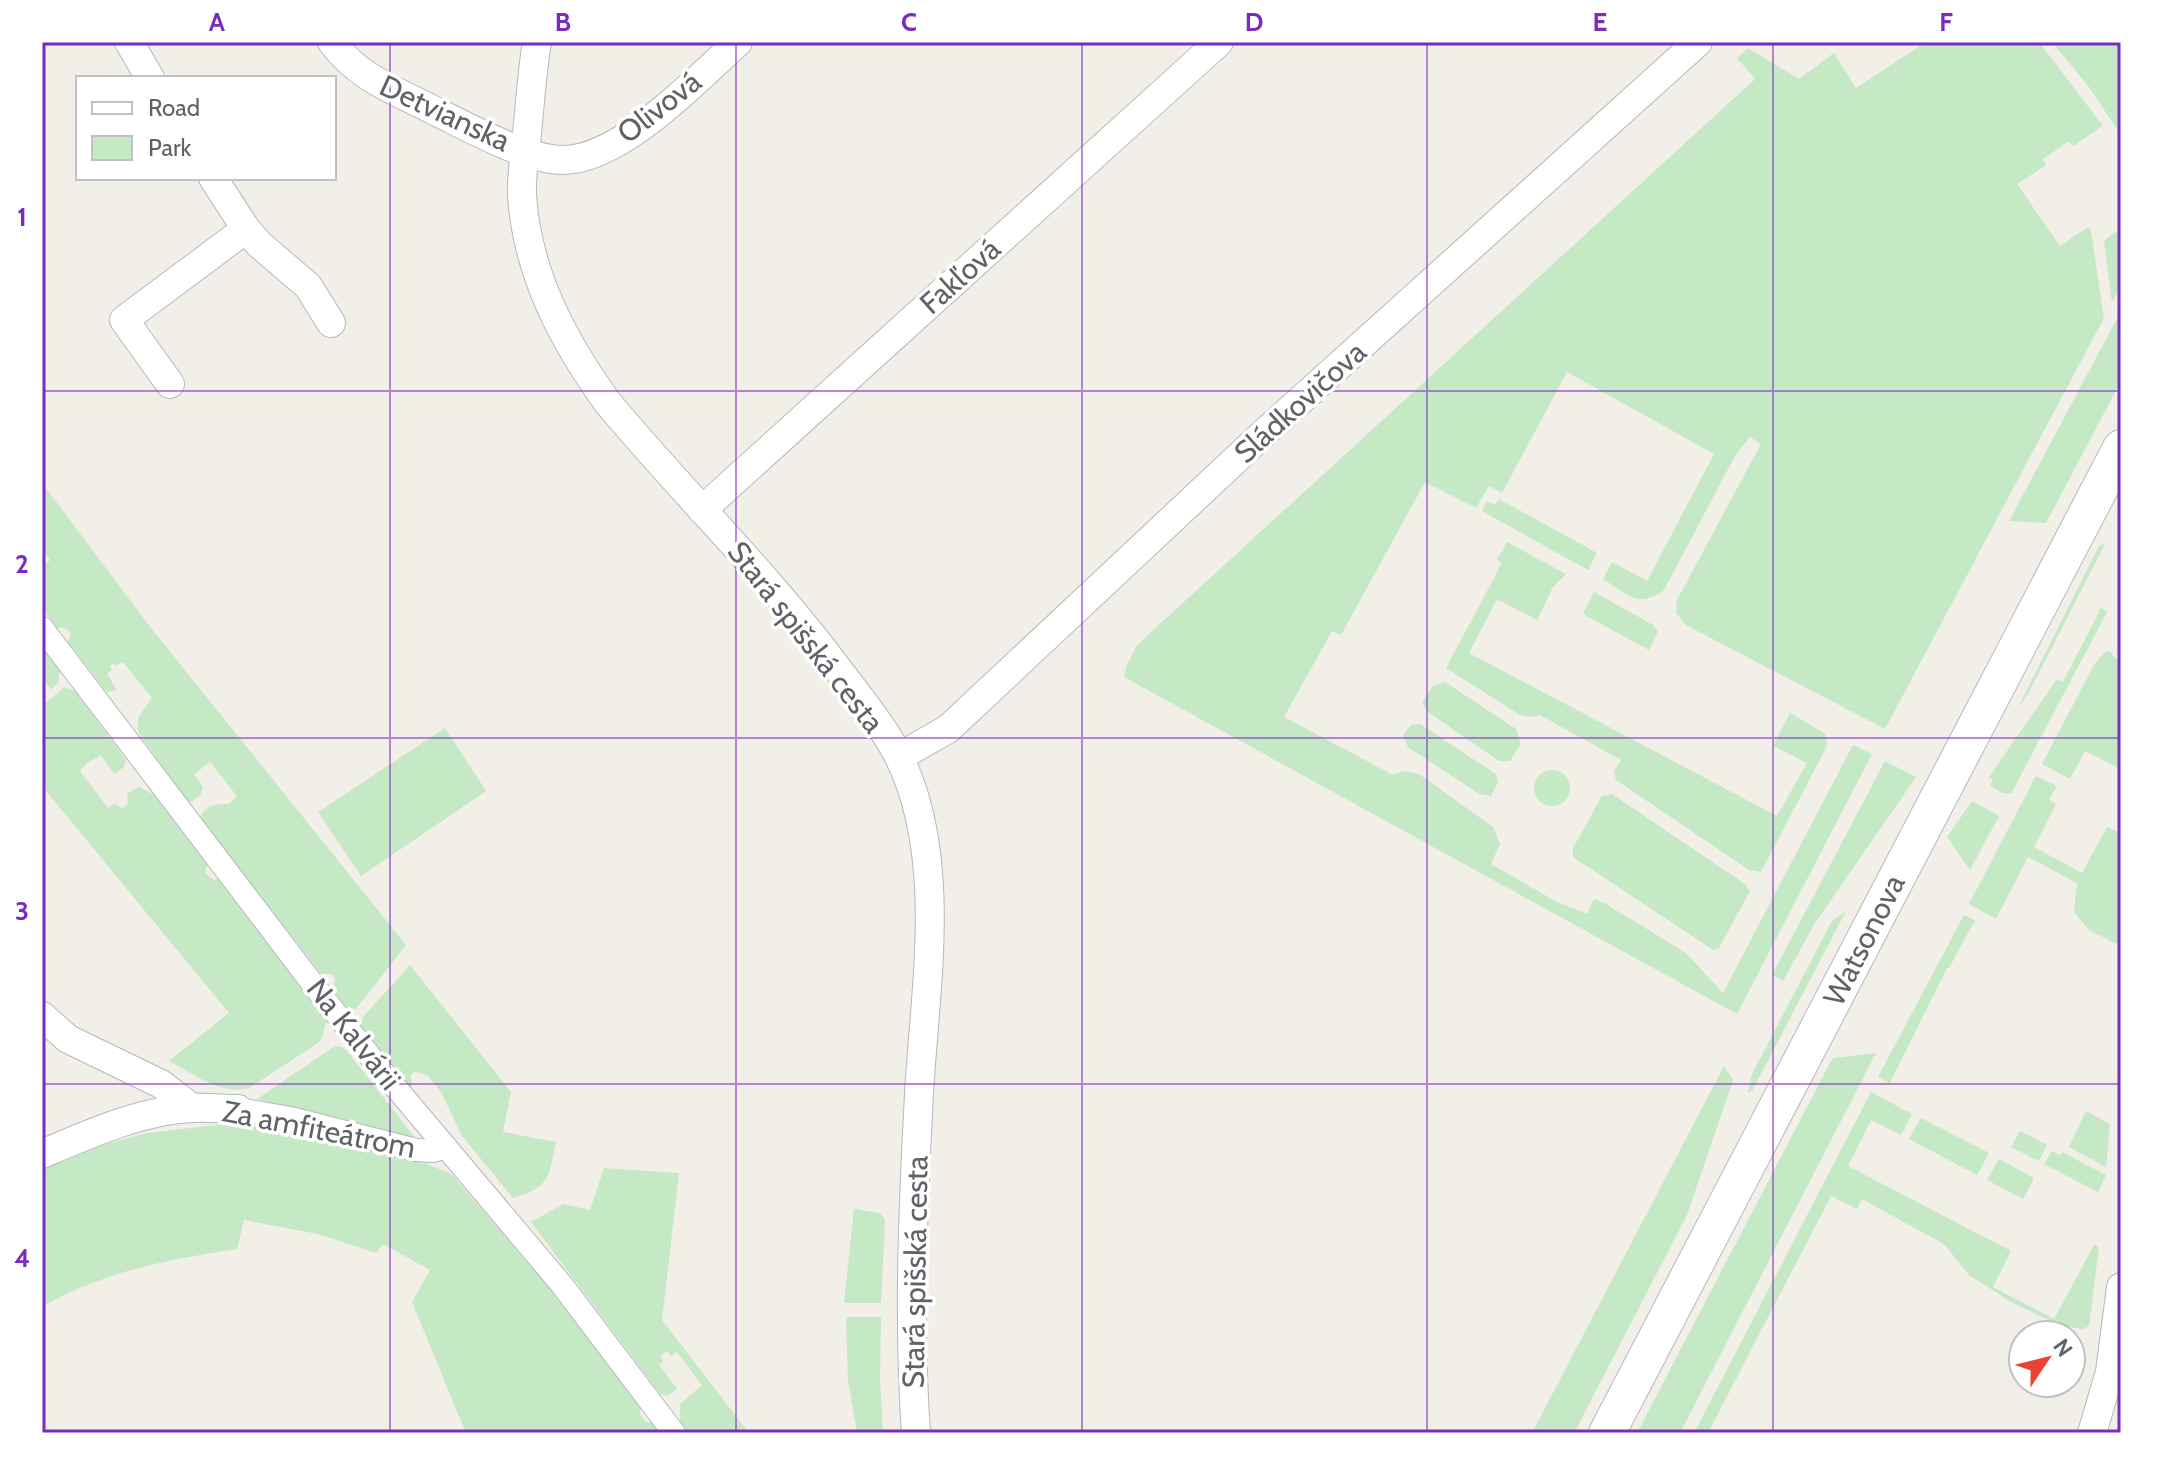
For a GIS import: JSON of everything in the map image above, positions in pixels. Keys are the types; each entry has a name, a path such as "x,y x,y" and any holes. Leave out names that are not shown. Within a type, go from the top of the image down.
{"street":[{"path":"129,42 149,76"},
{"name":"Detvianska","path":"332,42 358,72 482,134 525,151"},
{"name":"Stará spišská cesta","path":"537,42 522,192 526,235 543,292 561,329 608,403 818,642 899,757 923,827 930,901 910,1272 916,1433"},
{"name":"Olivová","path":"525,151 562,160 613,144 655,116 738,42"},
{"name":"Fakľová","path":"702,510 1219,42"},
{"name":"Sládkovičova","path":"899,757 948,729 1685,46"},
{"path":"214,180 246,229 308,286 331,323"},
{"path":"170,384 124,320 246,229"},
{"name":"Watsonova","path":"1607,1433 2121,448"},
{"name":"Na Kalvárii","path":"42,628 325,1000 562,1285 674,1433"},
{"name":"Za amfiteátrom","path":"42,1016 68,1039 161,1084 192,1108"},
{"name":"Za amfiteátrom","path":"42,1154 101,1130 192,1108 238,1109 290,1118 416,1150 433,1151 446,1147"},
{"path":"2092,1433 2110,1372 2121,1287"}],"green space":[{"path":"1926,42 2039,42 2103,126 2073,146 2069,141 2043,159 2046,165 2017,184 2060,246 2088,227 2091,231 2104,318 1885,729 1686,625 1676,613 1677,600 1761,444 1750,437 1736,454 1664,590 1646,599 1633,598 1603,579 1612,562 1647,581 1714,454 1567,372 1502,493 1489,486 1476,508 1425,482 1341,635 1332,631 1284,717 1393,775 1403,771 1419,774 1493,827 1500,844 1491,864 1555,901 1587,914 1594,899 1606,904 1686,953 1723,993 1853,745 1872,754 1737,1014 1124,677 1137,645 1755,79 1737,58 1748,48 1799,79 1834,53 1856,88"},
{"path":"2052,42 2121,42 2121,135 2089,87"},
{"path":"2115,232 2121,233 2121,286 2112,302 2104,241"},
{"path":"2120,313 2121,381 2046,523 2009,521"},
{"path":"42,483 147,623 406,945 356,1009 346,1008 332,988 335,978 331,974 321,974 202,820 201,815 207,809 229,804 237,796 210,762 194,774 203,787 201,794 191,802 186,800 138,732 138,718 152,698 123,662 116,666 114,663 107,674 117,690 105,690 68,642 71,633 63,627 57,628 42,609 42,567 50,560 42,549"},
{"path":"1499,499 1597,553 1588,570 1482,511 1487,501 1495,505"},
{"path":"1507,542 1566,574 1553,587 1537,620 1497,599 1469,653 1777,816 1807,763 1773,746 1790,713 1826,734 1827,746 1761,872 1749,870 1616,780 1614,771 1621,760 1540,715 1520,715 1446,668 1502,563 1497,560"},
{"path":"2104,543 2028,694 2019,706 2099,546"},
{"path":"1594,592 1653,625 1658,632 1649,650 1583,614"},
{"path":"2101,608 2107,612 2012,792 2002,793 1990,785 1993,780 1989,777 2057,679 2063,682"},
{"path":"42,646 60,671 58,683 51,689 42,678"},
{"path":"2109,651 2121,664 2121,769 2085,751 2070,779 2042,764 2094,665"},
{"path":"1445,682 1516,729 1521,744 1510,761 1499,761 1428,712 1422,702 1433,686"},
{"path":"65,687 75,691 126,760 124,767 114,774 101,755 80,771 108,808 114,804 123,808 128,804 127,794 139,787 153,794 208,862 205,873 214,880 220,878 323,1013 326,1021 321,1041 249,1088 239,1090 218,1086 169,1061 229,1013 42,786 42,706"},
{"path":"1420,724 1496,774 1498,782 1491,796 1479,794 1408,747 1403,735 1411,725"},
{"path":"445,728 486,791 361,876 318,812"},
{"path":"1885,761 1916,777 1815,923 1783,981 1772,975"},
{"path":"1552,770 1565,775 1570,788 1565,801 1552,806 1539,801 1534,788 1539,775"},
{"path":"2036,776 2057,786 2049,800 2056,804 2034,847 2082,873 2107,827 2121,833 2121,946 2089,930 2074,912 2077,883 2028,857 1996,919 1969,904"},
{"path":"1612,794 1745,884 1750,891 1719,948 1713,950 1573,857 1573,848 1602,796"},
{"path":"1972,801 1999,816 1970,870 1947,837"},
{"path":"1846,911 1752,1091 1748,1093 1752,1074 1832,921"},
{"path":"1964,915 1975,920 1947,968 1890,1083 1878,1077"},
{"path":"410,965 511,1092 503,1132 556,1142 549,1173 535,1189 513,1198 462,1136 441,1092 428,1076 415,1071 411,1075 412,1088 421,1102 360,1028 362,1018"},
{"path":"335,1046 347,1051 416,1139 257,1099"},
{"path":"1876,1053 1680,1433 1637,1433 1831,1061 1834,1058"},
{"path":"1724,1066 1733,1080 1687,1215 1574,1433 1532,1433"},
{"path":"1871,1092 1912,1114 1901,1135 1871,1120 1848,1166 2011,1251 1993,1287 2054,1319 2046,1319 2011,1302 1969,1275 1944,1244 1862,1199 1857,1209 1831,1196 1708,1433 1694,1433"},
{"path":"2086,1111 2110,1124 2106,1167 2069,1147"},
{"path":"1921,1118 1989,1153 1977,1175 1909,1139"},
{"path":"225,1124 285,1127 412,1158 451,1174 572,1314 641,1408 639,1413 660,1433 466,1433 412,1302 430,1270 383,1244 376,1253 318,1234 244,1220 237,1249 136,1269 89,1284 42,1307 42,1166 83,1150 147,1133"},
{"path":"2020,1131 2047,1145 2039,1161 2011,1147"},
{"path":"2052,1151 2060,1155 2062,1152 2106,1175 2098,1192 2044,1164"},
{"path":"1999,1159 2034,1178 2023,1199 1987,1180"},
{"path":"604,1168 679,1173 662,1320 749,1433 689,1433 680,1421 680,1404 702,1385 677,1352 671,1356 667,1351 660,1356 663,1361 659,1365 677,1389 667,1396 660,1394 531,1222 563,1204 590,1210"},
{"path":"854,1209 880,1213 885,1220 881,1303 844,1303"},
{"path":"2094,1245 2099,1247 2089,1326 2087,1319 2054,1319"},
{"path":"846,1317 881,1317 883,1433 857,1433 848,1380"}]}
